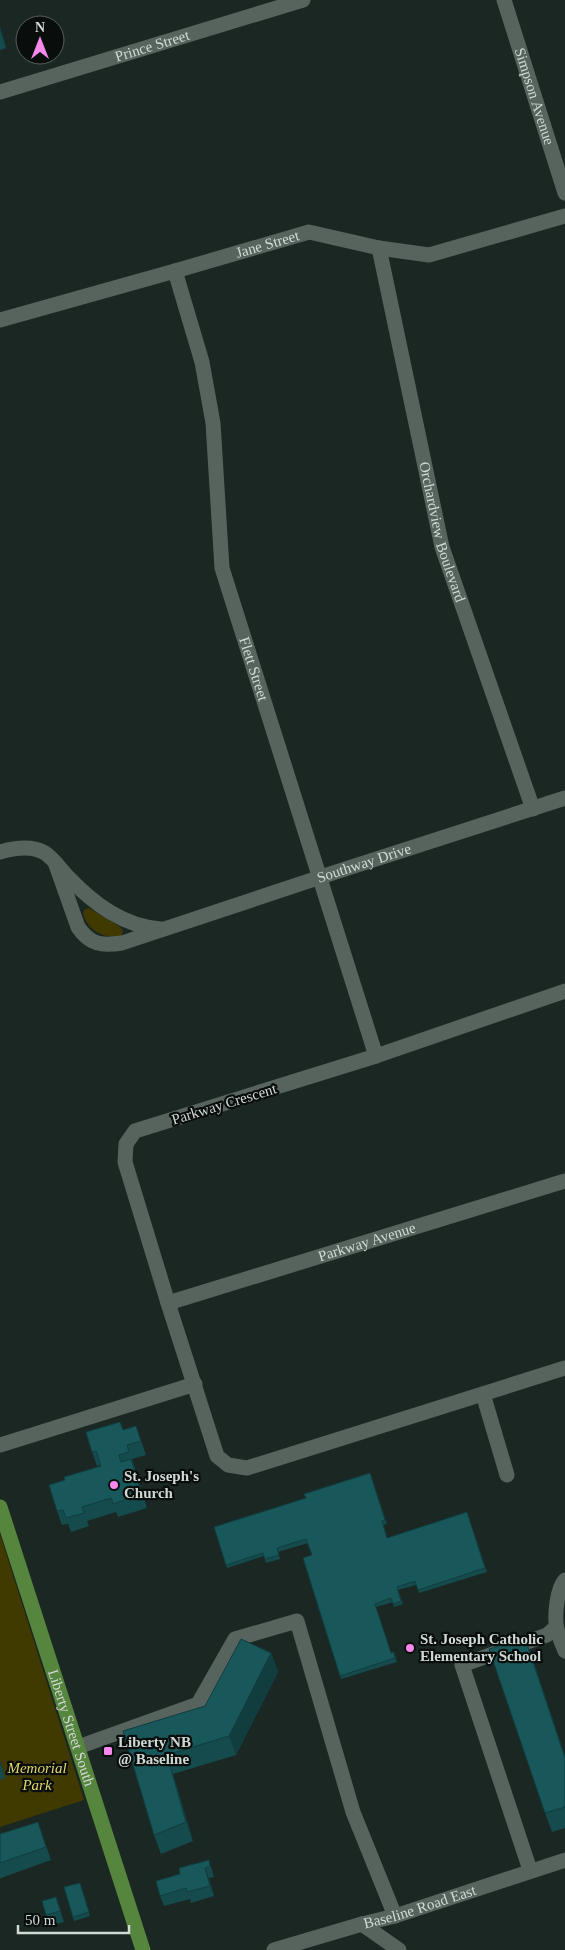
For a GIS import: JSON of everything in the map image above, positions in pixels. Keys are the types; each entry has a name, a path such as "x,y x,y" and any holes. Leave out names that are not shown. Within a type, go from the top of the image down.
{"main road":[{"name":"Liberty Street South","path":"0,1507 143,1950"}],"street":[{"name":"Prince Street","path":"0,92 278,3 304,0"},
{"name":"Simpson Avenue","path":"504,0 565,193"},
{"name":"Jane Street","path":"0,320 309,232 379,248 429,255 565,216"},
{"name":"Orchardview Boulevard","path":"379,248 442,547 533,809"},
{"name":"Flett Street","path":"175,271 202,362 213,424 222,568 312,859 320,878 376,1056"},
{"name":"Southway Drive","path":"56,865 78,927 89,940 98,944 122,944 565,798"},
{"name":"Southway Drive","path":"0,852 22,848 44,853 86,895 102,908 123,920 138,925 165,929"},
{"name":"Parkway Crescent","path":"565,991 376,1056 135,1131 126,1144 125,1162 217,1456 228,1465 247,1468 565,1368"},
{"name":"Parkway Avenue","path":"168,1303 565,1181"},
{"path":"0,1445 195,1384"},
{"path":"483,1394 507,1475"},
{"path":"565,1580 562,1583 556,1603 556,1627 565,1651"},
{"path":"78,1747 198,1704 236,1639 297,1621 353,1812 396,1916"},
{"path":"530,1870 462,1665 547,1635 556,1627"},
{"name":"Baseline Road East","path":"274,1950 396,1916 530,1870 565,1860"},
{"path":"362,1924 398,1950"}],"green space":[{"path":"89,908 120,927 123,931 121,937 102,935 92,929 83,913 85,909"},
{"name":"Memorial Park","path":"0,1534 84,1800 0,1827"}],"building":[{"name":"St. Joseph's Church","path":"120,1422 123,1430 136,1426 141,1441 127,1445 129,1452 119,1455 121,1462 131,1459 142,1494 113,1504 111,1498 82,1507 84,1513 66,1518 63,1510 57,1511 49,1485 65,1480 64,1477 101,1466 96,1451 92,1452 86,1432"},
{"path":"370,1473 385,1520 382,1521 387,1538 467,1512 485,1568 418,1590 415,1581 397,1587 401,1601 393,1604 391,1598 375,1604 391,1653 394,1652 395,1658 340,1676 303,1558 312,1555 306,1539 277,1548 279,1555 265,1559 263,1553 226,1565 214,1527 306,1498 304,1494"},
{"path":"525,1638 565,1758 565,1807 545,1813 489,1649"},
{"path":"241,1639 271,1653 229,1736 167,1755 186,1822 154,1835 123,1731 205,1706"},
{"path":"38,1822 46,1847 0,1863 0,1834"},
{"path":"209,1860 210,1866 205,1868 210,1886 187,1892 186,1888 160,1896 156,1881 180,1874 179,1868"},
{"path":"80,1883 89,1912 73,1917 64,1887"},
{"path":"56,1897 60,1911 46,1915 42,1901"}],"place":[{"name":"St. Joseph's Church","path":"114,1485"},
{"name":"St. Joseph Catholic Elementary School","path":"410,1648"},
{"name":"Liberty NB @ Baseline","path":"108,1751"}]}
